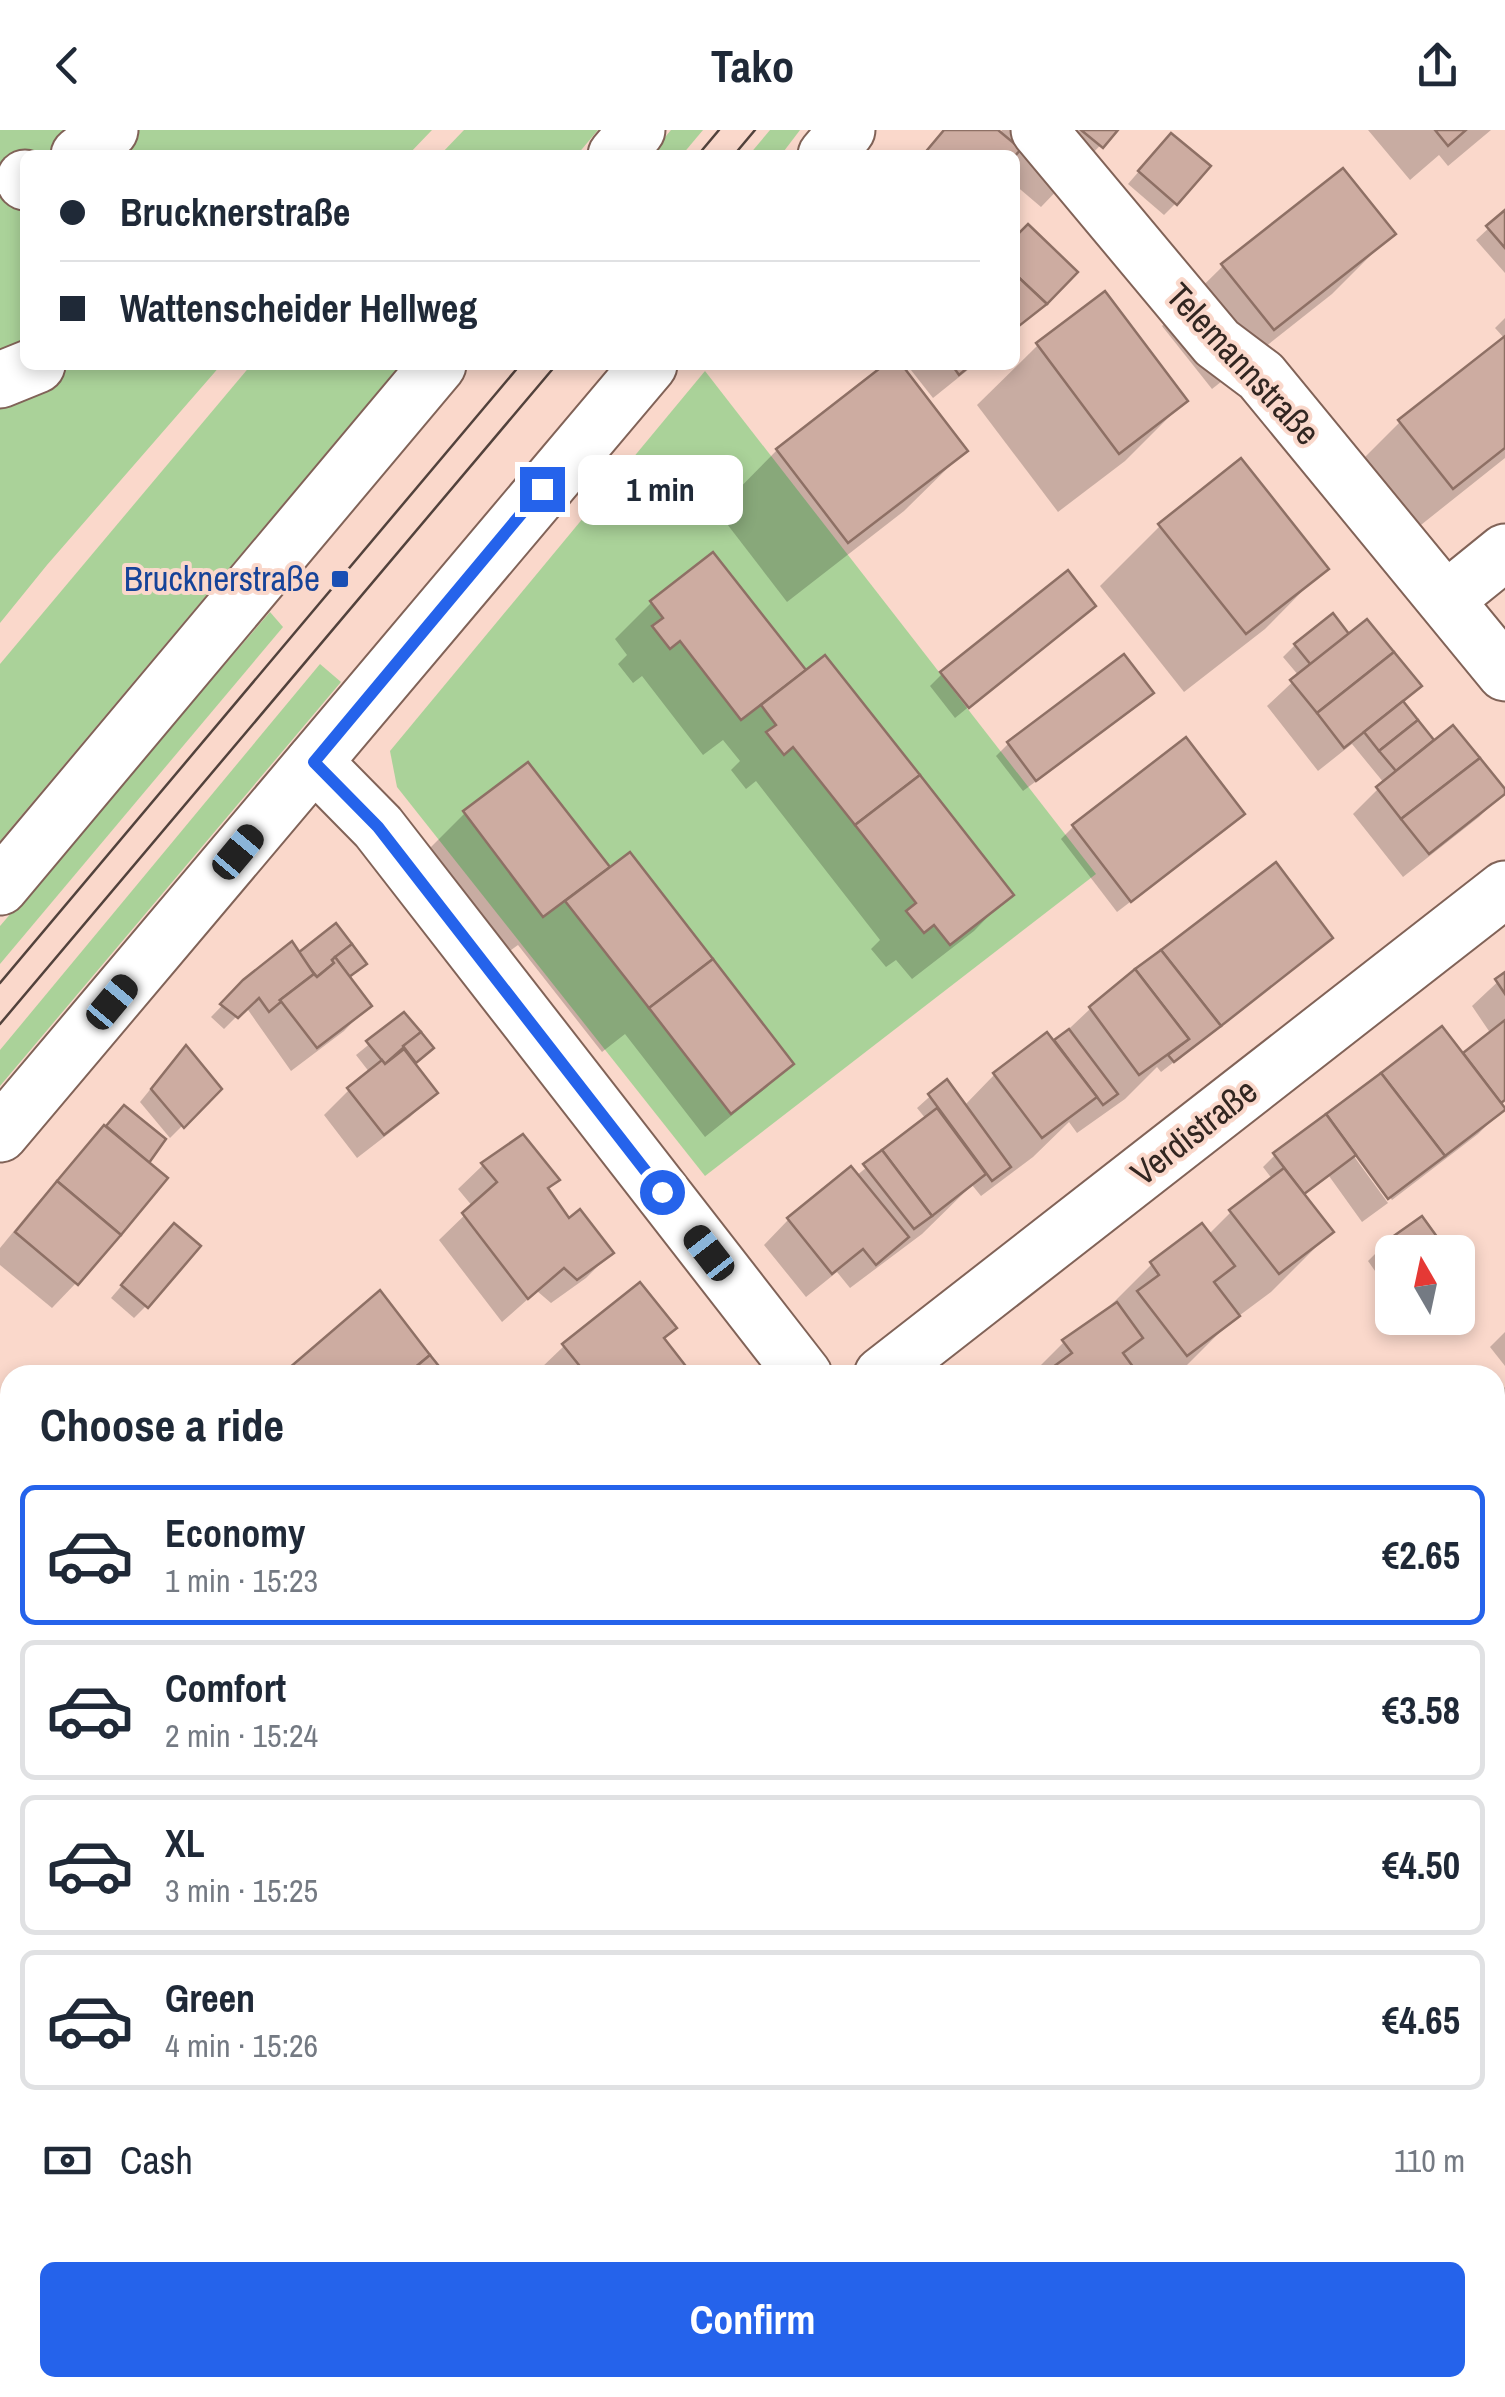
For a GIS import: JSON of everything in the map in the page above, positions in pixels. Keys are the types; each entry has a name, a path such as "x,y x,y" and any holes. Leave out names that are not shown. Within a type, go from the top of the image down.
{"street":[{"path":"85,150 110,130"},
{"path":"620,150 637,130"},
{"path":"830,150 847,130"},
{"name":"Telemannstraße","path":"1039,130 1217,343 1261,376 1505,673"},
{"path":"0,380 25,370"},
{"path":"0,886 434,370"},
{"path":"0,1134 645,370"},
{"path":"1446,599 1505,552"},
{"path":"314,762 378,827 796,1365"},
{"name":"Verdistraße","path":"895,1365 1505,889"}],"green space":[{"path":"0,130 432,130 413,150 20,150 20,370 217,370 0,623"},
{"path":"464,130 598,130 581,150 445,150"},
{"path":"671,130 703,130 686,150 654,150"},
{"path":"770,130 800,130 785,150 753,150"},
{"path":"247,370 396,370 0,841 0,664"},
{"path":"705,371 1096,874 705,1176 397,787 390,751"},
{"path":"270,612 283,627 0,964 0,926"},
{"path":"320,664 341,682 0,1086 0,1050"}],"building":[{"path":"944,130 998,130 1021,149 1020,150 927,150"},
{"path":"1081,130 1118,130 1103,148"},
{"path":"1435,130 1466,130 1448,146"},
{"path":"1171,133 1211,166 1177,205 1138,171"},
{"path":"1343,168 1396,234 1274,330 1221,264"},
{"path":"1505,210 1505,248 1486,226"},
{"path":"1028,224 1078,272 1047,304 1020,279 1020,232"},
{"path":"1020,279 1047,304 1020,325"},
{"path":"1105,291 1188,401 1119,454 1036,343"},
{"path":"1505,336 1505,448 1453,489 1398,420"},
{"path":"878,370 906,370 968,451 848,543 776,449"},
{"path":"1241,458 1329,569 1246,634 1158,524"},
{"path":"713,552 806,670 741,720 680,641 670,649 652,626 663,618 650,601"},
{"path":"1068,570 1096,606 969,708 940,672"},
{"path":"1333,613 1349,634 1311,665 1294,644"},
{"path":"1367,619 1394,652 1317,713 1290,680"},
{"path":"1394,652 1422,686 1344,748 1317,713"},
{"path":"1124,654 1154,693 1036,781 1007,742"},
{"path":"825,655 920,775 855,825 793,747 784,755 766,732 776,725 761,705"},
{"path":"1403,701 1418,720 1379,751 1364,732"},
{"path":"1418,720 1434,740 1396,771 1379,751"},
{"path":"1453,725 1480,758 1401,819 1376,787"},
{"path":"1186,737 1245,814 1131,902 1072,825"},
{"path":"1480,758 1505,794 1429,854 1401,819"},
{"path":"528,762 610,867 543,917 463,811"},
{"path":"920,775 1014,895 950,945 934,925 924,933 906,911 916,903 855,825"},
{"path":"630,852 713,959 649,1008 565,901"},
{"path":"1276,862 1333,938 1221,1026 1161,950"},
{"path":"336,923 352,944 317,977 298,953"},
{"path":"292,941 314,974 269,1012 259,998 238,1018 220,1004 243,980"},
{"path":"352,944 367,964 349,977 335,957"},
{"path":"1161,950 1221,1026 1174,1062 1168,1055 1189,1039 1135,969"},
{"path":"335,957 372,1006 317,1048 280,1000 314,974 317,977 334,963"},
{"path":"713,959 794,1064 731,1114 649,1008"},
{"path":"1135,969 1189,1039 1139,1075 1089,1007"},
{"path":"1505,972 1505,994 1495,979"},
{"path":"404,1012 421,1032 385,1064 366,1041"},
{"path":"1505,1020 1505,1100 1501,1103 1463,1053"},
{"path":"1442,1026 1505,1108 1445,1156 1381,1073"},
{"path":"1069,1029 1118,1094 1103,1105 1054,1040"},
{"path":"421,1032 434,1048 416,1063 403,1046"},
{"path":"1047,1032 1097,1097 1042,1138 993,1073"},
{"path":"186,1045 222,1089 184,1128 151,1089"},
{"path":"404,1049 438,1093 384,1135 347,1088 382,1060 385,1064"},
{"path":"1381,1073 1445,1156 1388,1199 1326,1114"},
{"path":"947,1079 1011,1167 992,1181 928,1094"},
{"path":"124,1105 166,1139 149,1163 106,1126"},
{"path":"937,1108 986,1174 932,1216 882,1150"},
{"path":"1326,1114 1356,1155 1304,1194 1273,1153"},
{"path":"104,1125 168,1178 121,1235 57,1181"},
{"path":"523,1134 560,1180 548,1188 569,1218 580,1209 614,1253 577,1280 564,1268 528,1299 462,1213 497,1182 481,1163"},
{"path":"882,1150 932,1216 914,1229 863,1164"},
{"path":"851,1166 909,1237 876,1265 863,1249 832,1274 787,1218"},
{"path":"1284,1168 1334,1232 1279,1274 1229,1210"},
{"path":"57,1181 121,1235 78,1285 15,1232"},
{"path":"1422,1216 1436,1235 1395,1235"},
{"path":"174,1223 201,1246 148,1308 121,1285"},
{"path":"1202,1223 1235,1266 1214,1282 1240,1316 1187,1356 1137,1291 1159,1275 1150,1262"},
{"path":"640,1282 677,1328 664,1338 685,1365 579,1365 562,1344"},
{"path":"380,1290 430,1355 418,1365 293,1365"},
{"path":"1117,1302 1143,1338 1123,1353 1132,1365 1056,1365 1072,1353 1062,1340"},
{"path":"430,1355 438,1365 418,1365"}],"tram line":[{"path":"702,150 719,130"},
{"path":"738,150 755,130"},
{"path":"0,983 516,370"},
{"path":"0,1024 552,370"}],"place":[{"name":"Brucknerstraße","path":"340,579"}],"route":[{"path":"542,489 314,762 378,827 662,1192"}]}
